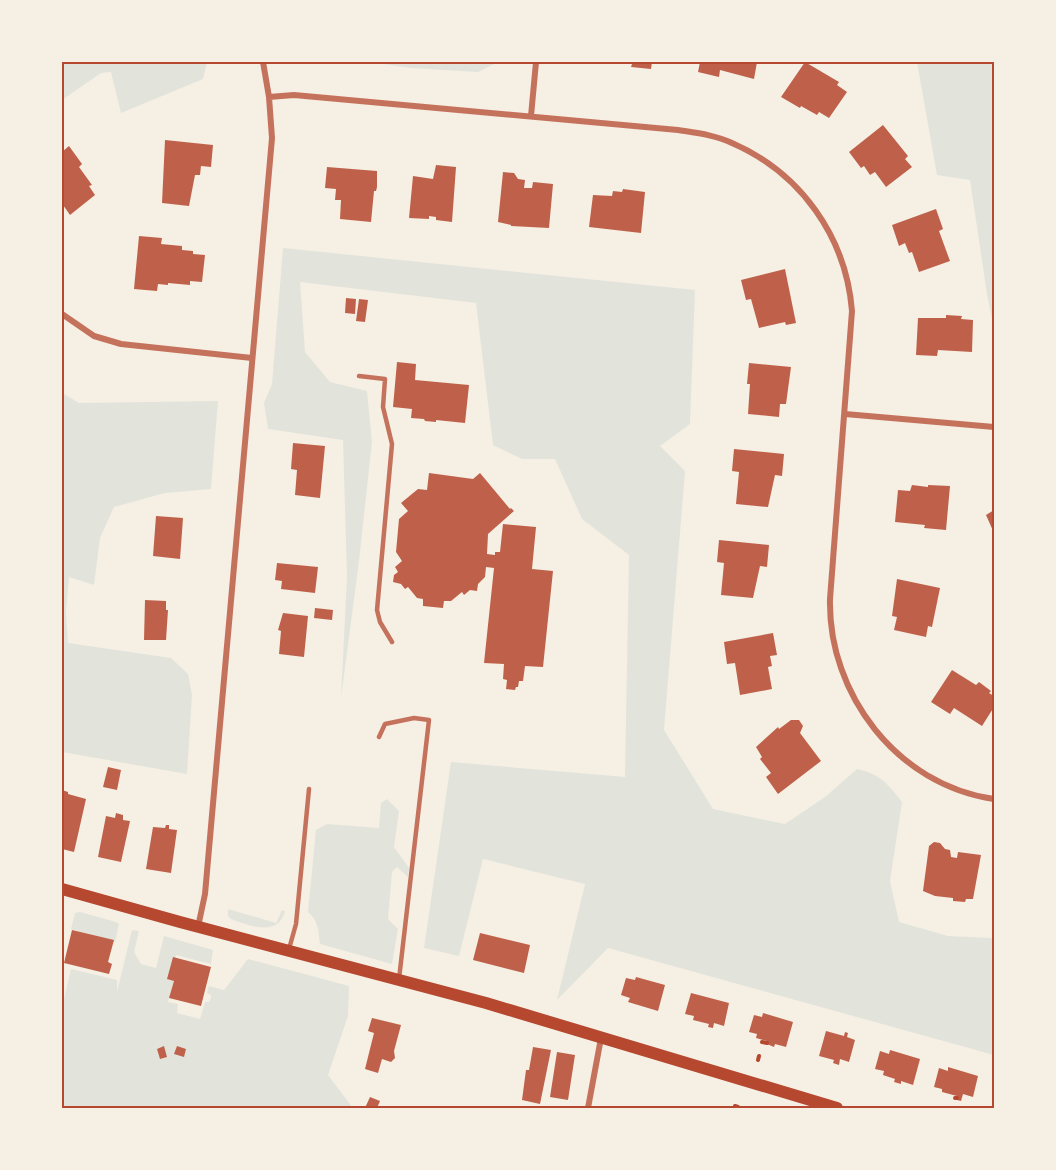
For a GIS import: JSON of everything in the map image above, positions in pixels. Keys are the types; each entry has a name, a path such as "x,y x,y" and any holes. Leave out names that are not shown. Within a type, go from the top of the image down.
{"main road":[{"path":"62,889 399,979 837,1108"}],"street":[{"path":"198,927 205,894 272,138 269,97 263,62"},
{"path":"531,117 536,62"},
{"path":"269,97 294,95 705,134 731,142 757,155 782,173 801,191 818,211 831,235 844,265 851,298 853,325 830,606 834,647 842,674 869,724 901,756 945,784 970,794 994,799"},
{"path":"62,314 94,336 121,344 252,358"},
{"path":"845,414 994,427"},
{"path":"588,1108 602,1037"}],"lane":[{"path":"359,376 385,379 383,407 392,444 377,610 380,621 392,642"},
{"path":"379,737 385,724 414,718 429,720 399,979"},
{"path":"288,950 296,924 309,789"}],"shaded area":[{"path":"62,62 207,62 203,79 121,113 111,72 101,73 62,100"},
{"path":"370,62 498,62 478,72 411,68"},
{"path":"917,62 994,62 994,330 970,180 937,175"},
{"path":"283,248 695,290 690,424 660,446 685,471 664,730 713,809 785,824 825,797 857,769 872,774 887,785 902,802 890,881 899,922 948,936 992,938 994,936 994,1055 608,948 557,1000 585,884 483,859 459,956 424,948 451,762 625,777 629,555 582,519 555,459 522,459 493,445 476,303 300,282 305,352 330,382 367,391 372,442 341,698 347,577 343,440 268,429 264,403 272,384"},
{"path":"62,393 79,403 218,401 211,489 165,493 114,507 100,538 94,585 69,577 66,612 68,643 171,658 188,674 192,695 187,774 62,752"},
{"path":"387,799 399,811 394,847 409,868 408,877 397,867 392,872 388,919 398,929 392,964 320,944 316,923 308,912 316,830 327,824 379,828 381,803"},
{"path":"228,909 276,923 282,910 285,911 277,924 262,927 231,919 228,916"},
{"path":"80,912 119,924 115,942 71,929 75,913"},
{"path":"132,930 139,931 134,952 141,964 156,968 164,936 213,950 211,964 176,955 174,981 168,1002 178,1004 177,1013 200,1019 205,1002 209,1002 211,998 211,995 207,993 209,986 224,990 248,959 349,986 348,1016 328,1075 353,1108 62,1108 62,1007 71,969 117,980 117,992"}],"building":[{"path":"622,62 652,62 651,69 631,67 632,64"},
{"path":"700,62 757,62 754,79 720,70 719,77 698,72"},
{"path":"805,62 839,82 837,85 847,92 829,118 819,112 817,115 801,106 800,108 781,97"},
{"path":"883,125 908,156 905,159 912,167 886,187 875,172 870,175 864,166 861,168 849,152"},
{"path":"165,140 213,145 211,167 201,166 200,175 195,175 189,206 162,203"},
{"path":"69,146 82,164 79,167 92,185 89,186 95,195 70,215 63,205 62,207 62,152"},
{"path":"436,165 456,167 452,222 436,220 436,217 429,216 429,219 409,218 413,176 433,179"},
{"path":"327,167 377,171 377,187 374,191 371,222 340,219 341,200 335,200 336,189 325,188"},
{"path":"503,172 514,173 518,179 525,180 524,188 532,188 533,182 553,184 549,228 511,226 498,222"},
{"path":"623,189 645,192 641,233 589,227 593,195 612,196 613,191 622,192"},
{"path":"936,209 943,229 939,231 950,261 919,272 912,252 909,253 905,243 899,246 892,225"},
{"path":"139,236 162,238 161,244 182,246 182,250 205,255 202,282 190,281 190,285 158,284 157,291 134,289"},
{"path":"785,269 796,323 786,325 785,322 759,328 751,299 746,300 741,280"},
{"path":"346,298 356,299 355,314 345,313"},
{"path":"359,299 368,300 365,322 356,321"},
{"path":"946,315 962,316 961,319 973,320 972,352 938,350 937,356 916,355 918,318 946,318"},
{"path":"397,362 416,364 415,380 469,385 465,423 411,418 412,409 393,407"},
{"path":"749,363 791,367 786,404 780,404 779,417 748,414"},
{"path":"293,443 325,446 320,498 295,495 297,470 291,469"},
{"path":"734,449 784,454 782,476 775,475 768,507 736,504 739,472 732,471"},
{"path":"429,473 473,479 480,473 514,511 488,534 487,554 495,555 495,552 500,552 503,524 536,527 532,569 553,571 543,667 525,666 523,681 519,681 515,690 506,689 507,680 503,679 504,664 484,663 494,568 486,567 485,577 478,584 477,591 470,590 464,595 462,592 451,601 444,601 443,608 423,606 423,599 417,598 408,587 405,589 401,584 393,582 394,575 398,572 395,567 402,561 396,552 399,519 408,511 401,503 418,489 427,490"},
{"path":"912,485 950,486 946,530 895,522 898,490 910,491"},
{"path":"994,510 994,533 986,515"},
{"path":"156,516 183,518 180,559 153,556"},
{"path":"719,540 769,545 767,567 760,566 753,598 721,595 724,563 717,562"},
{"path":"277,563 318,567 315,593 281,589 282,581 275,580"},
{"path":"897,579 940,588 932,627 928,626 926,637 894,630 897,617 892,616"},
{"path":"145,600 166,601 166,610 168,610 166,640 144,640"},
{"path":"315,608 333,610 332,620 314,618"},
{"path":"283,613 308,616 304,657 279,654 281,631 278,630"},
{"path":"773,633 777,655 770,656 772,666 768,667 772,689 740,695 735,663 727,664 724,642"},
{"path":"952,670 976,685 979,682 994,696 994,707 982,726 954,708 950,714 931,702"},
{"path":"791,720 799,720 803,726 800,733 821,761 778,794 766,777 771,773 760,759 762,757 756,747 778,727 779,729"},
{"path":"108,767 121,770 117,790 103,787"},
{"path":"62,790 86,799 74,852 62,849"},
{"path":"116,813 123,815 123,820 130,821 121,862 98,857 106,816 115,818"},
{"path":"169,825 169,829 177,830 171,873 146,869 153,827 165,828"},
{"path":"934,842 950,850 951,857 957,858 958,852 981,855 973,899 966,899 965,902 953,901 953,898 935,896 923,891 929,846"},
{"path":"72,930 114,940 108,962 112,964 109,974 64,963"},
{"path":"480,933 530,945 524,973 473,960"},
{"path":"173,957 211,967 201,1006 169,998 174,981 167,979"},
{"path":"636,977 665,985 658,1011 628,1002 630,998 621,995 626,978 635,980"},
{"path":"691,993 729,1003 724,1026 714,1023 713,1028 708,1027 709,1024 693,1020 694,1016 685,1014"},
{"path":"763,1013 793,1022 786,1047 775,1044 774,1047 767,1044 767,1041 756,1038 757,1034 749,1032 754,1015 762,1017"},
{"path":"372,1018 401,1025 394,1051 395,1058 391,1062 382,1059 378,1073 365,1069 374,1033 368,1031"},
{"path":"826,1031 844,1036 845,1032 848,1033 847,1037 855,1040 849,1062 840,1059 839,1065 833,1063 834,1060 819,1056"},
{"path":"164,1046 167,1057 160,1059 157,1049"},
{"path":"177,1046 186,1049 184,1057 174,1054"},
{"path":"533,1047 551,1050 540,1104 522,1100 526,1070 529,1070"},
{"path":"890,1050 920,1059 913,1085 901,1081 901,1084 894,1082 895,1079 883,1075 884,1071 875,1069 880,1051 889,1054"},
{"path":"557,1052 575,1055 568,1100 550,1097"},
{"path":"948,1067 978,1076 973,1097 963,1094 961,1101 957,1100 957,1096 934,1087 939,1068 948,1071"},
{"path":"370,1097 380,1101 377,1108 365,1108"}]}
